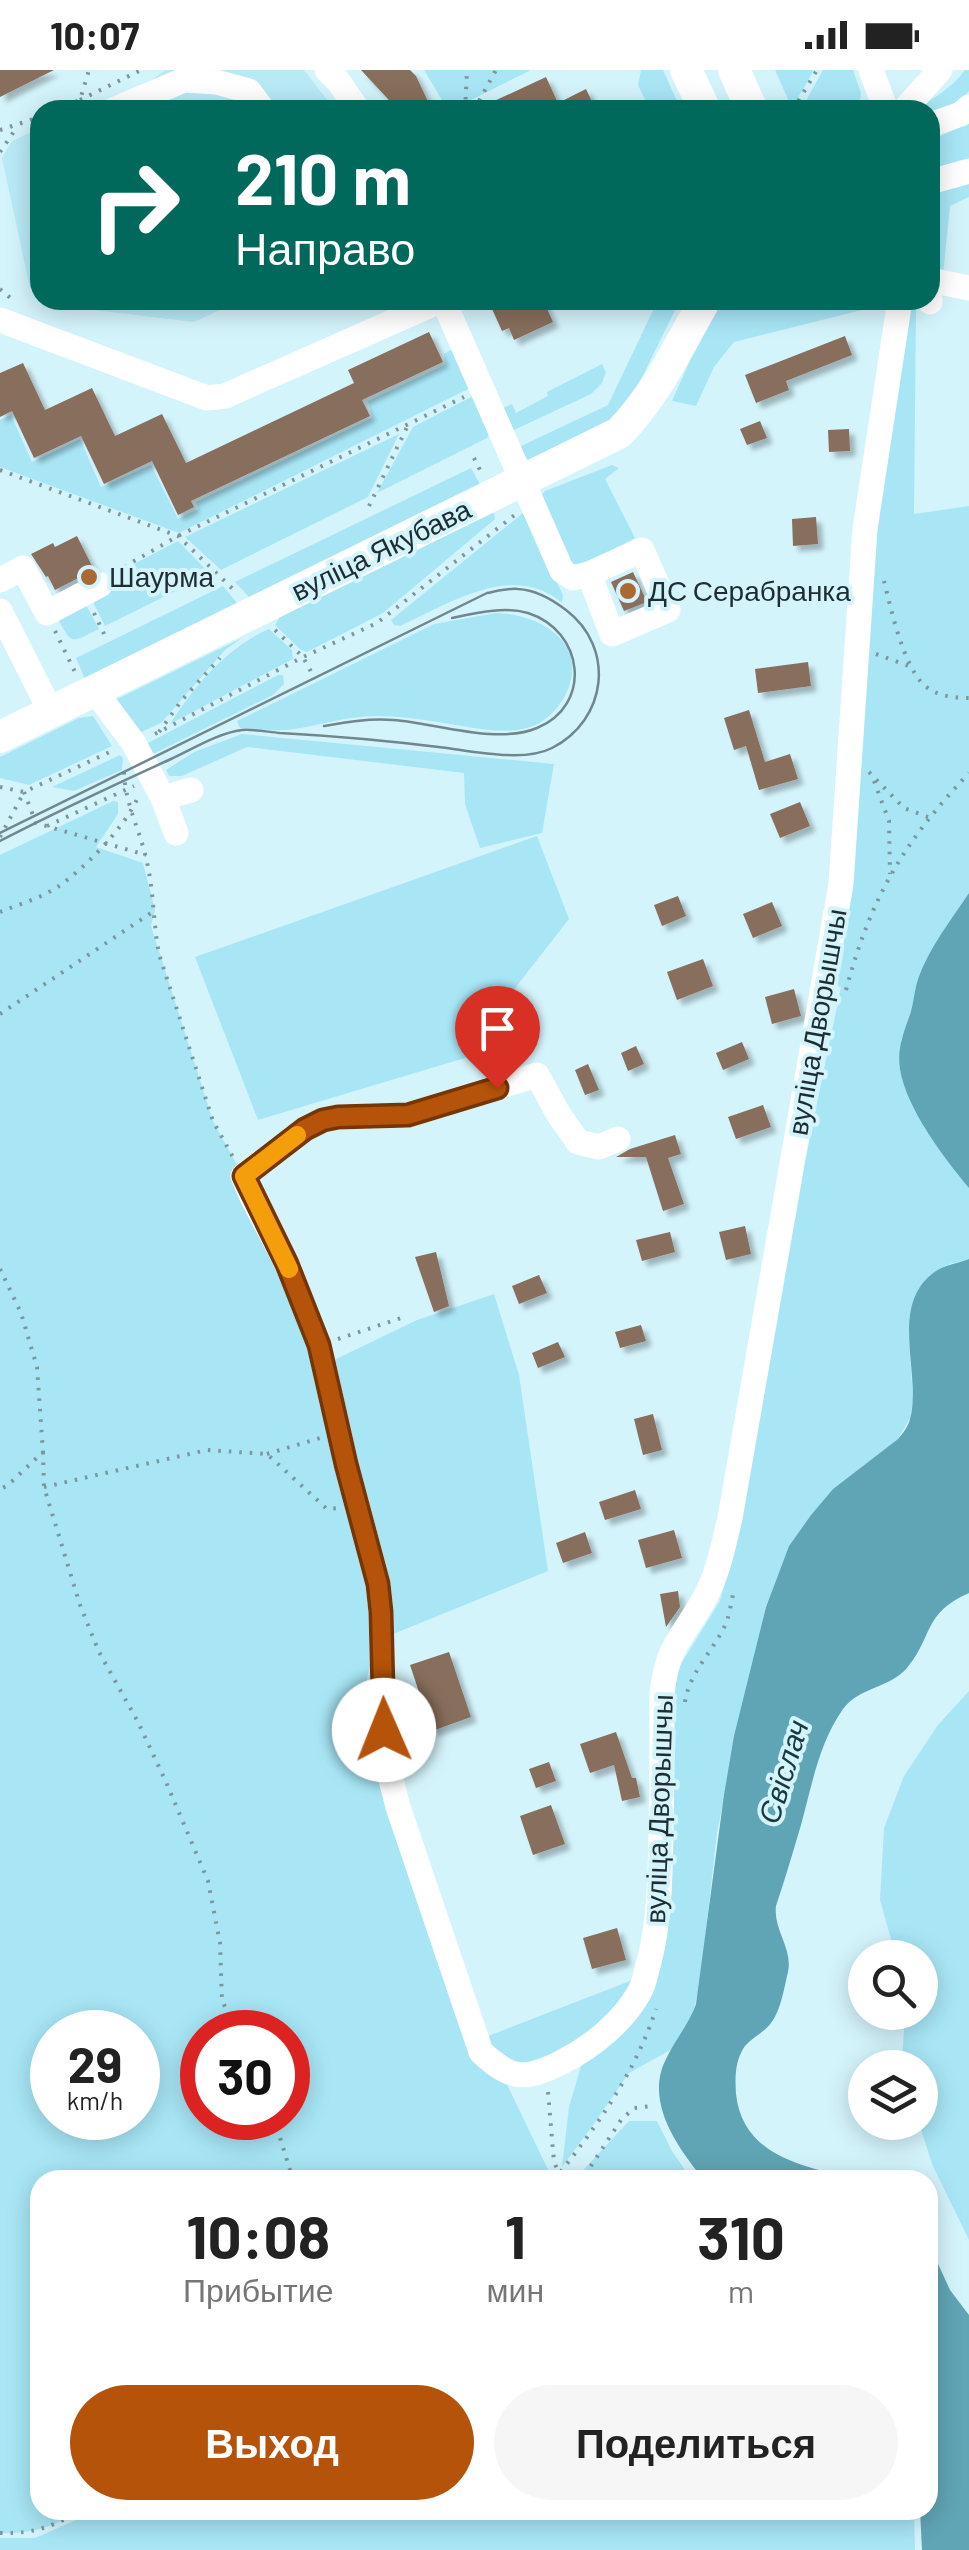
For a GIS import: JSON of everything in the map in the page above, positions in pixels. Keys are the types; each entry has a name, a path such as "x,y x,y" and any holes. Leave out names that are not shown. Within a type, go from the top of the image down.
{"main road":[{"path":"686,70 700,100"},
{"path":"734,70 748,100"},
{"name":"вуліца Якубава","path":"0,738 528,491 620,433 638,414 699,310"}],"street":[{"path":"327,70 351,100"},
{"path":"871,70 884,100"},
{"path":"913,100 940,70"},
{"path":"135,100 189,75 248,91 255,100"},
{"path":"940,122 969,107"},
{"path":"940,179 969,171"},
{"path":"940,292 969,288"},
{"path":"3,322 207,398 225,396 419,310"},
{"path":"446,310 562,571 573,578 588,574"},
{"name":"вуліца Дворышчы","path":"545,2070 594,2042 624,2014 642,1988 653,1946 660,1895 665,1667 718,1571 730,1518 841,884 865,529 898,310"},
{"path":"0,580 23,568 47,613 102,582"},
{"path":"3,624 51,712"},
{"path":"95,691 134,742 176,833"},
{"path":"163,798 191,790"},
{"path":"545,2070 518,2076 500,2070 481,2052 398,1806 384,1730 378,1584 319,1345 287,1264 244,1176 305,1129 323,1120 408,1115 537,1075 578,1142 599,1147 618,1139"}],"path":[{"path":"80,100 90,70"},
{"path":"114,70 120,81"},
{"path":"80,100 142,70"},
{"path":"466,100 467,70"},
{"path":"480,100 496,70"},
{"path":"798,100 816,70"},
{"path":"0,130 30,121"},
{"path":"0,152 18,126"},
{"path":"0,289 16,302 3,322"},
{"path":"102,582 178,536 482,389"},
{"path":"369,506 409,423"},
{"path":"0,470 178,536 222,577"},
{"path":"0,837 24,792 126,743 159,732 303,656 377,624 528,491"},
{"path":"883,577 893,619 922,684 941,695 969,698"},
{"path":"857,648 912,667"},
{"path":"159,732 226,652"},
{"path":"303,656 315,679"},
{"path":"134,742 124,772 126,790 146,855 159,954 213,1121 244,1176"},
{"path":"851,748 904,808 928,818"},
{"path":"873,776 889,821 890,874"},
{"path":"0,912 58,887 107,842 131,813 143,782 100,797 47,826"},
{"path":"0,787 24,792"},
{"path":"24,792 36,823 146,855"},
{"path":"0,1014 155,910"},
{"path":"0,1269 20,1313 37,1367 44,1486 80,1605 99,1652 146,1737 208,1881 220,1943 222,2001 227,2010"},
{"path":"319,1345 408,1316"},
{"path":"44,1486 207,1450 267,1454 339,1433"},
{"path":"0,1490 43,1452"},
{"path":"267,1454 328,1509 358,1506"},
{"path":"545,2070 558,2170"},
{"path":"588,2170 621,2120 634,2108 651,2106"},
{"path":"281,2140 290,2170"},
{"path":"0,2533 26,2534 63,2520"}],"shaded area":[{"path":"165,70 304,70 327,100 108,100 147,84"},
{"path":"424,70 531,70 471,100 442,100"},
{"path":"641,70 663,70 676,100 645,100 638,85"},
{"path":"775,70 814,70 797,100 788,100"},
{"path":"823,70 853,70 860,100 806,100"},
{"path":"969,70 969,91 940,112 940,100 931,100"},
{"path":"969,117 969,163 940,170 940,136"},
{"path":"30,133 30,288 2,158 12,141"},
{"path":"969,183 969,197 950,206 943,275 940,187"},
{"path":"94,310 220,310 194,322"},
{"path":"653,310 675,310 625,412 528,460 519,447 608,405"},
{"path":"713,310 862,310 734,342 714,367 696,406 672,401"},
{"path":"904,310 916,310 914,514 969,506 969,893 917,981 901,1040 907,1089 925,1129 969,1188 969,1259 950,1264 915,1301 909,1341 913,1400 910,1418 898,1439 833,1489 811,1515 789,1546 766,1607 717,1832 700,1985 691,2019 672,2049 629,2073 562,2167 569,2107 588,2042 518,2072 483,2038 648,1974 669,1699 679,1667 720,1601 734,1549 763,1364 841,987 830,984 869,529"},
{"path":"454,348 472,387 179,533 0,467 0,420 11,415 32,462 80,439 101,487 151,465 178,519 198,509 196,502 372,418 368,401 445,365 444,354"},
{"path":"602,364 606,372 602,383 591,394 514,430 503,408 512,404 516,413"},
{"path":"475,395 490,432 487,438 377,493 413,427"},
{"path":"399,434 368,497 221,570 185,537"},
{"path":"612,465 619,468 605,479 635,538 575,570 541,496"},
{"path":"471,468 481,486 249,597 235,582"},
{"path":"494,513 495,519 383,613 307,652 275,625 280,617 481,515"},
{"path":"523,513 563,595 562,603 543,591 502,586 481,590 400,626 394,625 391,620"},
{"path":"178,541 210,574 105,626 92,600 105,579"},
{"path":"223,586 237,603 85,679 76,658"},
{"path":"84,601 99,629 72,639 56,615"},
{"path":"496,613 524,617 542,625 558,636 570,655 571,681 566,694 550,716 539,723 496,731 371,716 285,730 240,728 237,721 434,624"},
{"path":"269,629 292,650 293,659 170,724 213,669 239,646"},
{"path":"242,638 225,650 161,723 137,734 111,702"},
{"path":"283,675 284,684 273,695 147,757 146,744"},
{"path":"93,716 112,746 29,785 0,778 0,757 79,718"},
{"path":"242,734 554,764 542,833 480,848 465,804 464,773 247,747 182,776 169,776 166,770 194,752"},
{"path":"120,755 122,770 74,791 52,787"},
{"path":"113,801 118,802 118,814 96,847 143,863 155,910 151,926 213,1121 332,1361 417,1320 494,1294 519,1375 548,1571 381,1639 378,1628 367,1679 395,1805 500,2070 548,2170 30,2170 30,2520 62,2520 44,2528 0,2533 0,855"},
{"path":"537,836 569,919 505,1001 528,1039 258,1120 195,957"},
{"path":"969,1691 969,2240 924,2140 938,2140 938,2050 903,2050 904,2030 938,2030 938,1940 891,1940 880,1900 884,1828 904,1776 938,1725"},
{"path":"629,2121 657,2121 685,2170 583,2170"},
{"path":"76,2520 914,2520 915,2550 0,2550 0,2538 35,2538"}],"water":[{"path":"969,893 969,1188 918,1116 899,1062 901,1042 923,968"},
{"name":"Свіслач","path":"969,1259 969,1593 936,1617 907,1668 850,1702 828,1736 776,1906 789,1963 782,1999 771,2023 743,2049 736,2071 741,2116 751,2133 780,2156 818,2170 696,2170 667,2124 659,2092 660,2075 696,2004 734,1736 766,1607 789,1546 811,1515 833,1489 898,1439 907,1427 913,1402 909,1343 912,1305 919,1288 945,1267"},
{"path":"938,2264 950,2290 969,2315 969,2550 922,2550 920,2520 938,2520"}],"building":[{"path":"0,70 54,70 0,97"},
{"path":"361,70 410,70 427,100 388,99"},
{"path":"546,77 557,100 497,100"},
{"path":"586,89 591,100 564,100"},
{"path":"493,310 548,310 553,322 514,340 509,328 502,331"},
{"path":"429,332 443,362 362,400 370,416 191,501 194,507 178,515 152,461 104,484 81,436 34,458 12,411 0,417 0,373 23,363 45,410 92,388 115,436 162,414 186,463 354,383 348,370"},
{"path":"845,336 852,355 786,381 789,390 756,403 745,375"},
{"path":"760,421 767,438 747,445 740,429"},
{"path":"849,429 850,451 829,452 828,430"},
{"path":"816,517 818,544 793,546 792,519"},
{"path":"77,536 94,570 55,590 31,554"},
{"name":"ДС Серабранка","path":"633,572 647,602 624,611 611,582"},
{"path":"808,662 811,686 758,693 755,669"},
{"path":"749,710 765,762 790,754 798,779 759,790 746,746 734,750 724,718"},
{"path":"800,802 810,826 780,838 770,814"},
{"path":"678,896 686,916 662,926 654,905"},
{"path":"772,902 782,926 753,938 743,914"},
{"path":"703,959 713,986 677,1000 667,972"},
{"path":"794,989 801,1016 772,1024 765,997"},
{"path":"742,1042 749,1059 723,1070 716,1053"},
{"path":"636,1046 644,1064 628,1071 621,1053"},
{"path":"588,1064 599,1090 585,1095 575,1070"},
{"path":"763,1105 771,1127 736,1139 728,1117"},
{"path":"675,1135 681,1154 668,1158 684,1204 663,1211 646,1157 616,1157"},
{"path":"745,1226 751,1254 726,1260 719,1232"},
{"path":"670,1232 675,1252 642,1261 636,1240"},
{"path":"436,1252 449,1306 434,1312 415,1257"},
{"path":"539,1275 547,1293 519,1304 512,1286"},
{"path":"641,1325 646,1341 620,1348 615,1332"},
{"path":"558,1342 565,1357 538,1368 532,1353"},
{"path":"653,1414 662,1450 643,1455 634,1419"},
{"path":"635,1490 641,1509 605,1520 599,1502"},
{"path":"674,1530 682,1558 646,1568 638,1540"},
{"path":"585,1532 592,1553 563,1563 556,1543"},
{"path":"678,1591 680,1607 666,1627 660,1594"},
{"path":"449,1652 471,1717 432,1731 410,1665"},
{"path":"616,1732 640,1797 622,1801 614,1765 590,1773 580,1744"},
{"path":"549,1762 556,1781 536,1788 529,1769"},
{"path":"551,1805 565,1844 533,1855 520,1816"},
{"path":"617,1928 626,1960 592,1969 583,1938"}],"tram line":[{"path":"0,833 487,593 518,589 544,596 566,610 593,644 598,663 594,702 570,736 541,752 500,755 242,730 206,742 0,841"},
{"path":"324,726 384,720 485,734 521,733 555,717 567,703 574,686 570,651 547,622 509,610 452,618"}],"slow traffic":[{"path":"289,1269 244,1176 297,1135"}],"place":[{"name":"Шаурма","path":"89,577"},
{"name":"ДС Серабранка","path":"628,591"}],"route":[{"path":"384,1730 378,1584 319,1345 287,1264 244,1176 305,1129 323,1120 408,1115 497,1088"}]}
